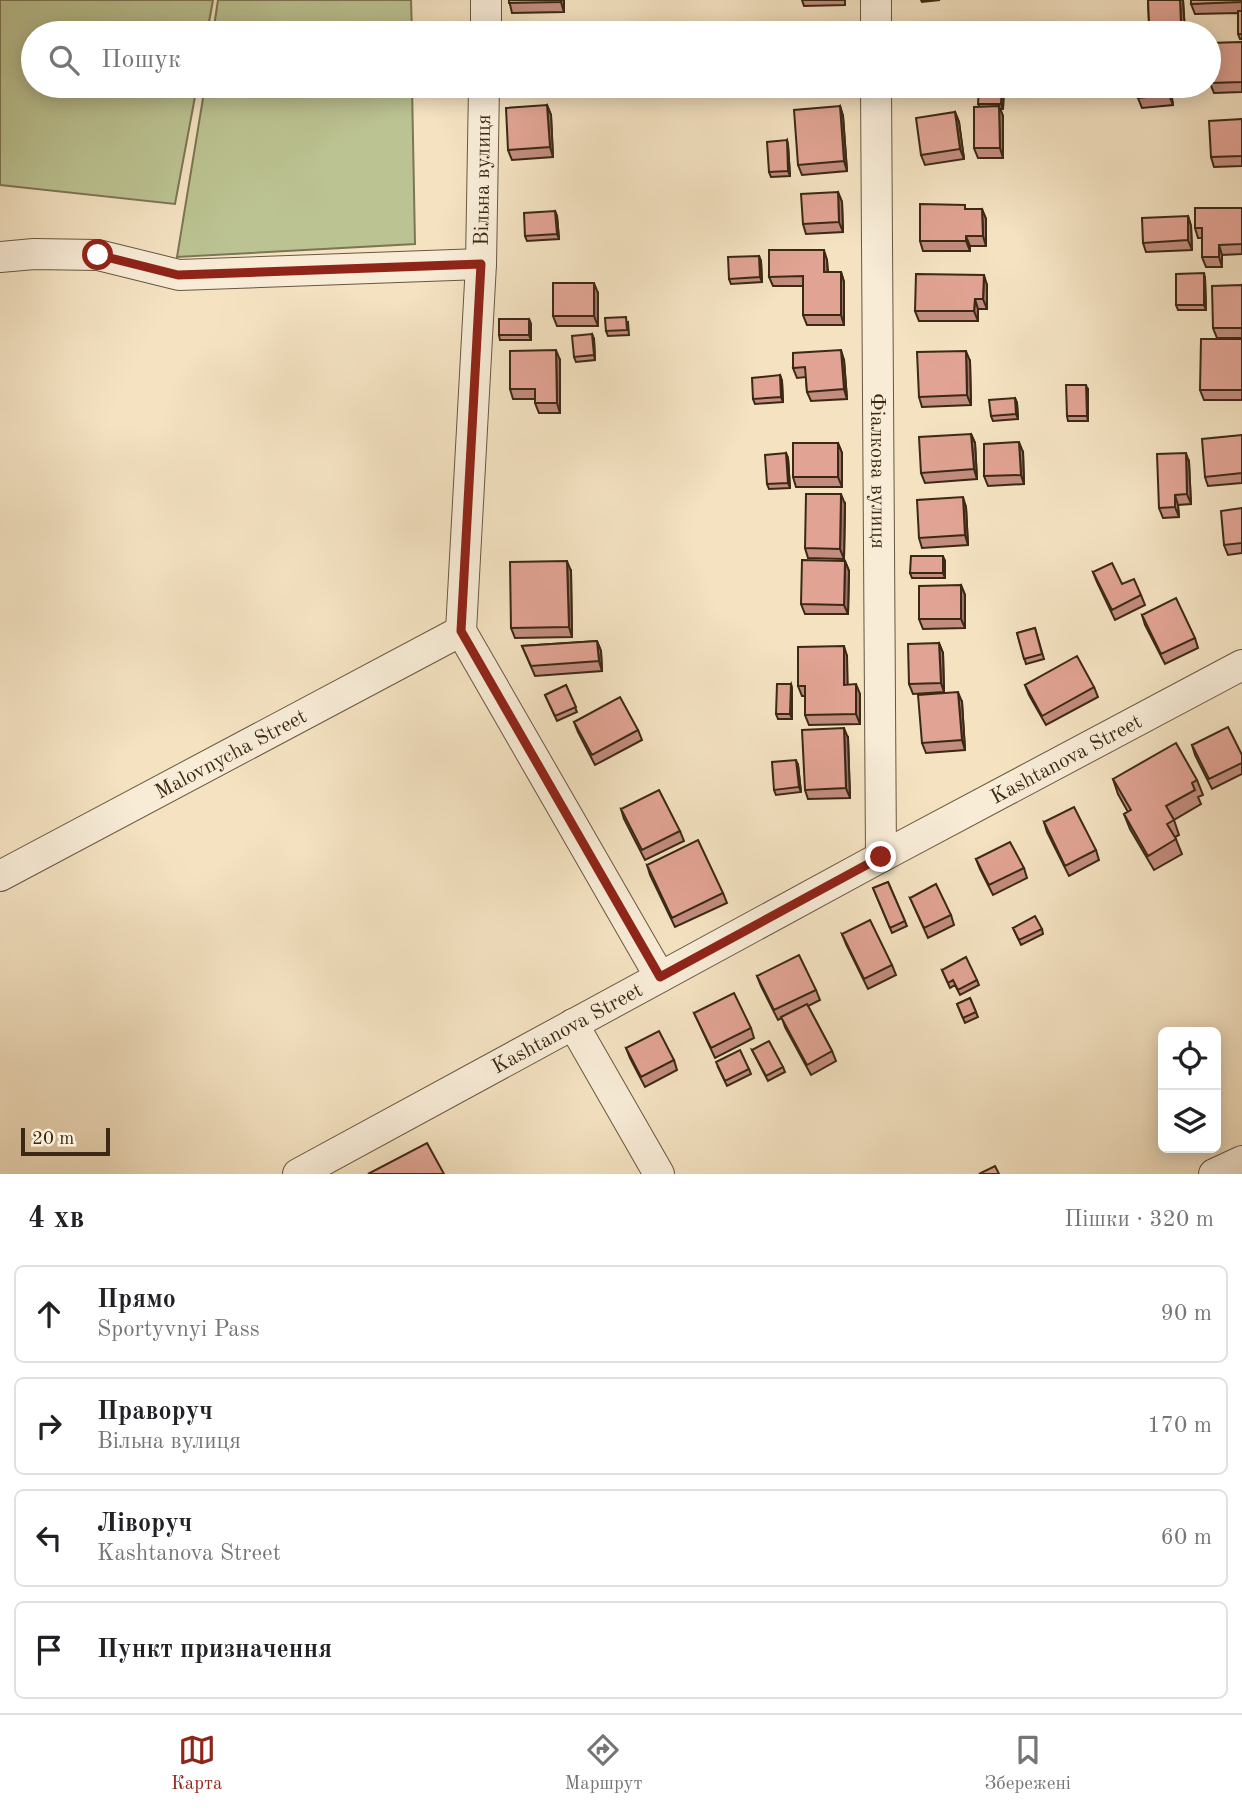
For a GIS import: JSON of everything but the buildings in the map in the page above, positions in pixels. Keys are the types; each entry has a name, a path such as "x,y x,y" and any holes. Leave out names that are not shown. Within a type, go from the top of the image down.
{"street":[{"path":"486,0 486,21"},
{"path":"876,0 876,21"},
{"name":"Вільна вулиця","path":"461,631 481,264 484,98"},
{"name":"Фіалкова вулиця","path":"876,98 881,857"},
{"path":"0,257 34,254 98,255 178,275 481,264"},
{"path":"461,631 660,977"},
{"name":"Malovnycha Street","path":"0,876 461,631"},
{"name":"Kashtanova Street","path":"298,1174 881,857 1242,665"},
{"path":"573,1024 659,1174"},
{"path":"1214,1174 1242,1161"}],"green space":[{"path":"0,0 213,0 209,21 21,21 21,98 195,98 175,204 0,185"},
{"path":"218,0 411,0 412,21 215,21"},
{"path":"203,98 412,98 415,244 177,257"}],"route":[{"path":"98,255 178,275 481,264 461,631 660,977 881,857"}]}
